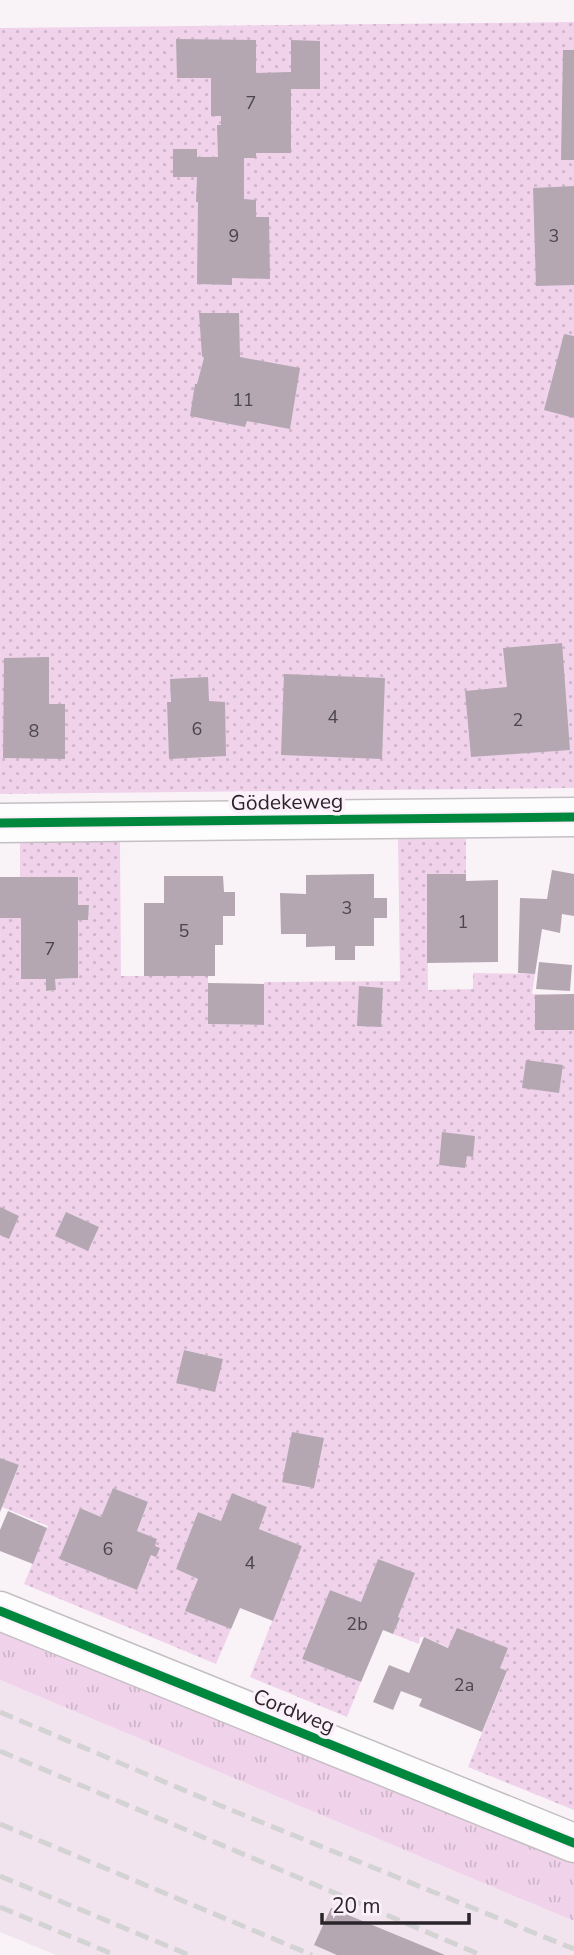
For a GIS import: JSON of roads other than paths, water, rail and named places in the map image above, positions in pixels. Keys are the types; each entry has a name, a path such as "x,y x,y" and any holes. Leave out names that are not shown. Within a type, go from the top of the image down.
{"street":[{"name":"Gödekeweg","path":"0,823 574,817"},
{"name":"Cordweg","path":"0,1611 574,1843"}],"railway":[{"path":"0,1712 219,1805 574,1949"},
{"path":"0,1751 481,1955"},
{"path":"0,1824 312,1955"},
{"path":"0,1876 189,1955"},
{"path":"0,1907 115,1955"}]}
